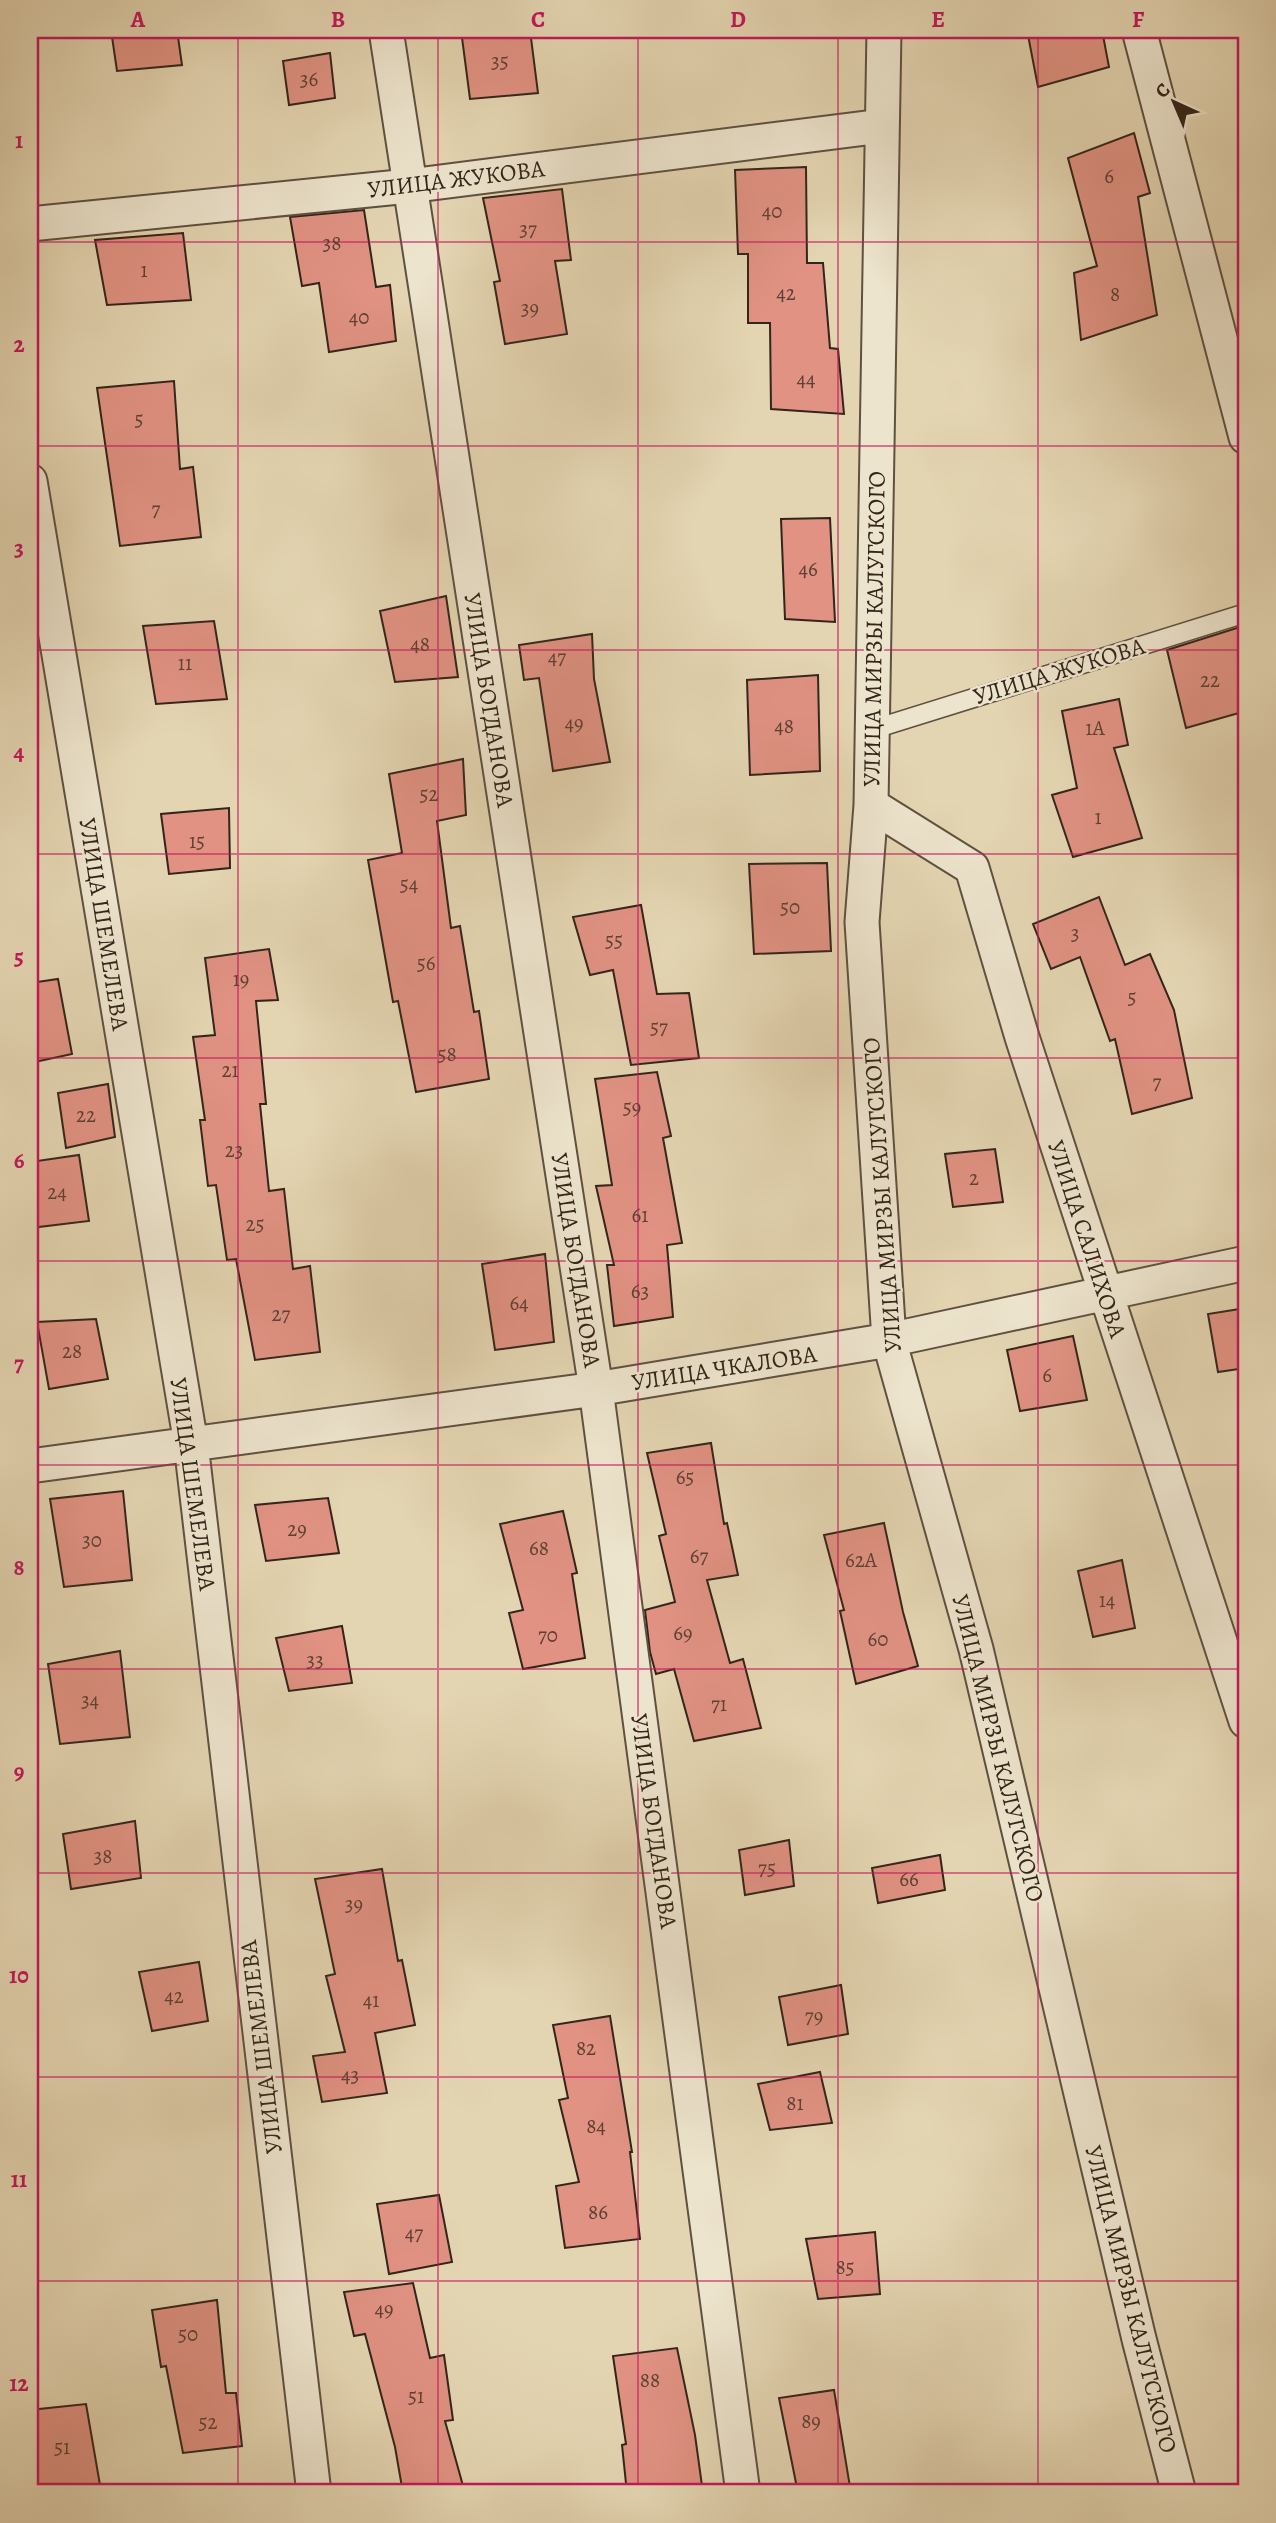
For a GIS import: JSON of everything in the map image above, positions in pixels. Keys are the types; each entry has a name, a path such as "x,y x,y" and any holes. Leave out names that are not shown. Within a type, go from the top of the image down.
{"street":[{"name":"УЛИЦА БОГДАНОВА","path":"386,30 596,1389 743,2493"},
{"name":"УЛИЦА МИРЗЫ КАЛУГСКОГО","path":"884,30 871,805 863,922 889,1340 976,1649 1139,2339 1179,2493"},
{"path":"1139,30 1246,437"},
{"name":"УЛИЦА ЖУКОВА","path":"30,224 409,186 882,127"},
{"name":"УЛИЦА ШЕМЕЛЕВА","path":"30,481 191,1444 314,2493"},
{"name":"УЛИЦА САЛИХОВА","path":"871,805 972,868 1022,1037 1246,1721"},
{"name":"УЛИЦА ЧКАЛОВА","path":"30,1466 596,1389 889,1340 1246,1264"}],"lane":[{"name":"УЛИЦА ЖУКОВА","path":"871,730 1246,612"}],"building":[{"path":"111,30 177,30 182,65 117,71"},
{"path":"461,30 530,30 538,93 470,99"},
{"path":"1027,30 1102,30 1109,67 1038,87"},
{"path":"330,53 335,98 289,105 283,61"},
{"path":"1134,133 1150,193 1138,197 1157,315 1081,340 1074,273 1097,266 1068,158"},
{"path":"806,167 807,263 823,263 830,348 838,349 844,414 771,409 770,323 748,323 748,254 738,254 735,170"},
{"path":"562,189 571,260 555,261 567,334 505,344 494,282 500,281 483,198"},
{"path":"364,210 376,287 390,285 396,341 329,352 319,283 302,286 290,217"},
{"path":"183,233 191,300 107,305 95,240"},
{"path":"174,381 180,469 193,467 201,537 120,546 97,388"},
{"path":"830,518 835,622 785,619 781,519"},
{"path":"446,596 458,677 395,682 380,611"},
{"path":"214,621 227,699 156,704 143,626"},
{"path":"1240,627 1246,649 1246,711 1186,728 1167,650"},
{"path":"592,634 594,679 610,762 553,771 539,678 524,680 519,645"},
{"path":"818,675 820,771 750,775 747,680"},
{"path":"1119,699 1128,745 1114,748 1142,838 1073,857 1052,795 1077,788 1062,711"},
{"path":"463,759 466,815 437,821 451,928 460,926 474,1012 479,1011 489,1079 416,1092 398,1001 393,1002 368,860 402,853 389,774"},
{"path":"229,808 230,868 169,874 161,814"},
{"path":"827,863 831,951 754,954 749,864"},
{"path":"1099,897 1125,965 1150,954 1174,1010 1192,1098 1132,1114 1115,1039 1110,1041 1080,957 1051,969 1033,924"},
{"path":"641,905 657,994 689,993 699,1058 631,1065 613,970 590,975 573,917"},
{"path":"269,949 278,1000 256,1001 266,1104 260,1104 269,1191 284,1189 293,1269 310,1266 320,1352 255,1360 236,1259 227,1260 216,1185 208,1186 200,1120 205,1120 193,1037 215,1035 205,958"},
{"path":"58,979 72,1054 30,1063 30,983"},
{"path":"657,1072 671,1136 663,1138 682,1243 667,1245 673,1317 614,1326 607,1265 614,1265 596,1186 612,1185 595,1079"},
{"path":"108,1084 115,1137 66,1148 58,1093"},
{"path":"995,1149 1003,1202 953,1207 945,1154"},
{"path":"79,1155 89,1221 30,1228 30,1162"},
{"path":"545,1254 554,1342 495,1350 482,1264"},
{"path":"1246,1308 1246,1368 1218,1372 1208,1314"},
{"path":"96,1319 108,1379 49,1389 37,1322"},
{"path":"1073,1336 1087,1400 1020,1411 1007,1350"},
{"path":"711,1443 724,1524 727,1523 738,1575 707,1580 730,1663 743,1659 761,1728 694,1741 674,1669 656,1674 650,1652 645,1610 675,1602 659,1536 666,1534 647,1453"},
{"path":"123,1491 132,1580 64,1587 50,1499"},
{"path":"328,1498 339,1553 266,1561 255,1505"},
{"path":"563,1511 577,1573 572,1574 585,1658 523,1669 509,1613 523,1610 500,1524"},
{"path":"884,1523 903,1612 918,1666 856,1684 840,1611 844,1610 824,1535"},
{"path":"1122,1560 1135,1628 1093,1637 1078,1571"},
{"path":"342,1626 352,1683 289,1691 276,1638"},
{"path":"120,1651 130,1737 60,1744 48,1664"},
{"path":"135,1821 141,1878 71,1889 63,1834"},
{"path":"789,1840 794,1886 745,1895 739,1850"},
{"path":"940,1855 945,1890 878,1903 872,1868"},
{"path":"382,1869 398,1961 402,1960 415,2025 375,2033 387,2093 322,2102 313,2056 345,2052 326,1976 335,1974 315,1879"},
{"path":"199,1962 208,2021 152,2031 139,1972"},
{"path":"841,1985 848,2034 788,2045 779,1997"},
{"path":"610,2016 632,2152 640,2239 565,2248 556,2186 579,2182 559,2100 568,2098 553,2025"},
{"path":"820,2072 832,2123 770,2130 758,2084"},
{"path":"439,2195 452,2262 389,2274 377,2204"},
{"path":"875,2232 880,2294 818,2299 806,2239"},
{"path":"413,2283 430,2358 444,2355 453,2420 445,2421 465,2493 403,2493 395,2447 365,2334 354,2336 344,2292"},
{"path":"217,2300 226,2393 236,2393 242,2446 183,2453 166,2366 161,2367 152,2310"},
{"path":"677,2348 695,2435 703,2493 627,2493 622,2445 626,2444 613,2356"},
{"path":"834,2390 851,2493 798,2493 779,2398"},
{"path":"86,2404 100,2485 30,2493 30,2410"}]}
